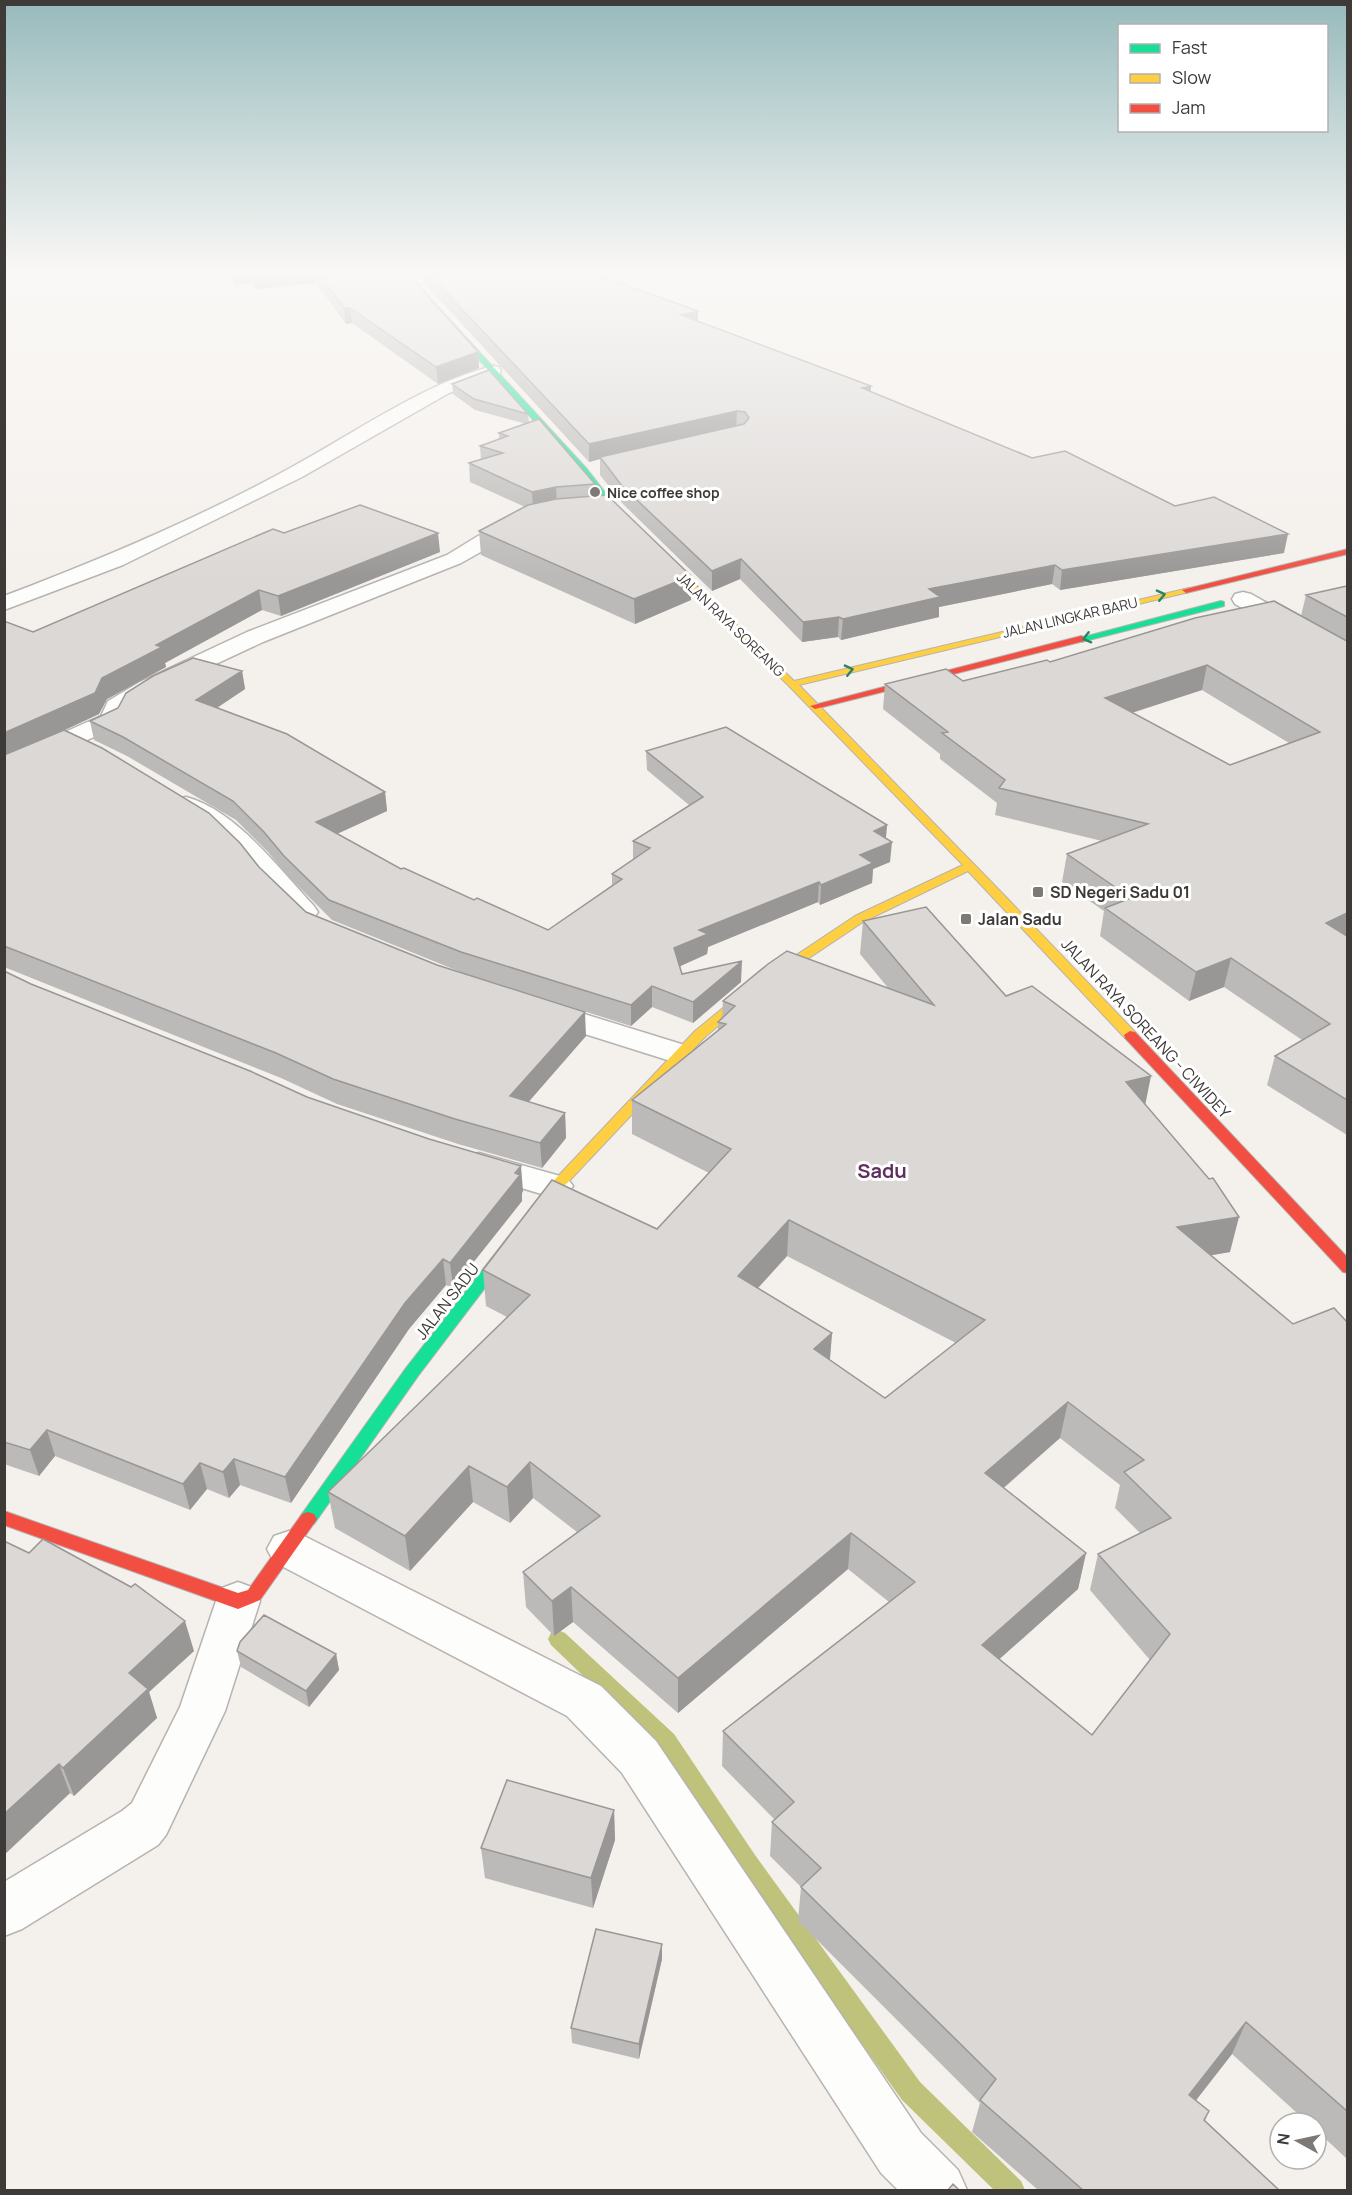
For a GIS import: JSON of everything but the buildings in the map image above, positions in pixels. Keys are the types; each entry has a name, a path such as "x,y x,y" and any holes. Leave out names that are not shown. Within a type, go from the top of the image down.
{"main road":[{"name":"JALAN RAYA SOREANG","path":"496,374 584,471 614,510 792,684"},
{"name":"JALAN LINGKAR BARU","path":"792,684 1347,551"},
{"name":"JALAN LINGKAR BARU","path":"815,706 1266,593"},
{"name":"JALAN RAYA SOREANG - CIWIDEY","path":"792,684 970,866 1347,1268"},
{"name":"JALAN SADU","path":"238,1601 254,1595 289,1549 412,1372 555,1186 680,1054 700,1034 754,989 859,919 970,866"},
{"path":"4,1518 238,1601"}],"street":[{"path":"4,604 116,561 295,473 443,389 483,374"},
{"path":"584,471 606,466"},
{"path":"591,512 614,510"},
{"path":"4,769 112,720 117,706 148,687 255,638 454,559 522,521 545,517"},
{"path":"1243,599 1347,658"},
{"path":"70,740 98,754"},
{"path":"159,789 225,828 321,928"},
{"path":"516,1002 680,1054"},
{"path":"456,1157 555,1186"},
{"path":"289,1549 584,1701 639,1757 901,2153 938,2190"},
{"path":"4,1911 140,1828 149,1819 202,1711 238,1601"}],"waterway":[{"path":"558,1639 666,1741 747,1863 911,2091 1012,2190"}],"traffic: fast":[{"path":"496,374 584,471 615,511"},
{"path":"1081,639 1221,604"},
{"path":"308,1519 412,1372 549,1194"}],"traffic: slow":[{"path":"615,511 792,684"},
{"path":"792,684 1186,590"},
{"path":"792,684 999,896 1130,1035"},
{"path":"549,1194 700,1034 754,989 859,919 970,866"}],"traffic: jam":[{"path":"1186,590 1348,551"},
{"path":"815,706 1081,639"},
{"path":"1130,1035 1348,1268"},
{"path":"4,1518 238,1601 254,1595 308,1519"}],"place":[{"name":"Nice coffee shop","path":"595,492"},
{"name":"SD Negeri Sadu 01","path":"1038,892"},
{"name":"Jalan Sadu","path":"966,919"}],"district":[{"name":"Sadu","path":"882,1170"}]}
